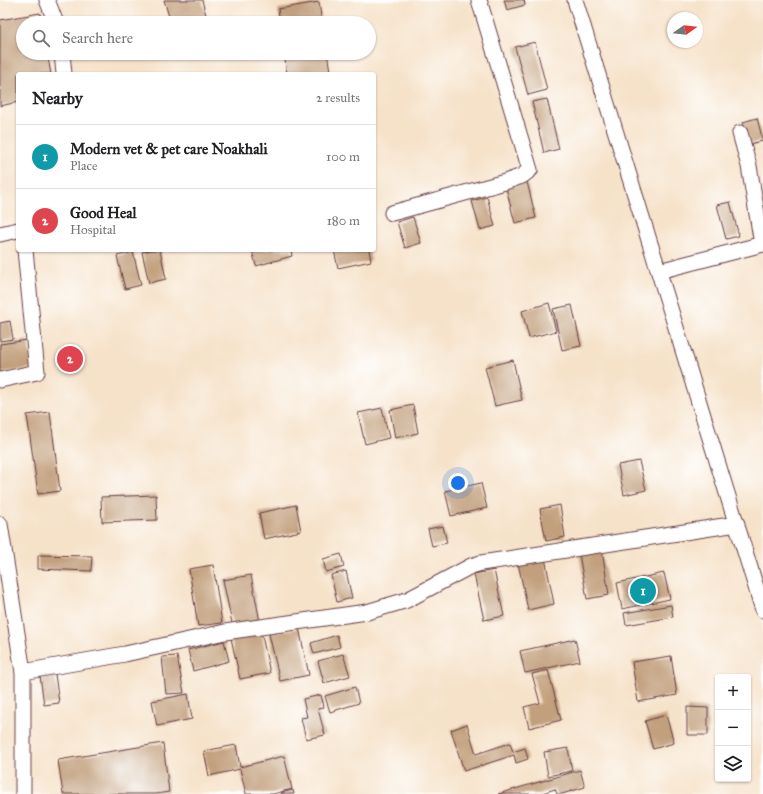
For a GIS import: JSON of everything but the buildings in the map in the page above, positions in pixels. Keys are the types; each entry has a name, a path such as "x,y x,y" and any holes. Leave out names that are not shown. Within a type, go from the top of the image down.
{"street":[{"path":"47,0 53,16"},
{"path":"392,213 505,182 522,176 530,170 479,0"},
{"path":"575,0 763,610"},
{"path":"63,60 64,72"},
{"path":"659,271 762,244 749,166 740,133"},
{"path":"0,234 16,230"},
{"path":"0,380 37,372 25,252"},
{"path":"0,524 23,672 23,794 19,794"},
{"path":"23,672 125,654 225,632 367,612 407,600 471,566 482,563 737,524"}],"place":[{"name":"Good Heal","path":"70,359"},
{"name":"Modern vet & pet care Noakhali","path":"643,591"}]}
